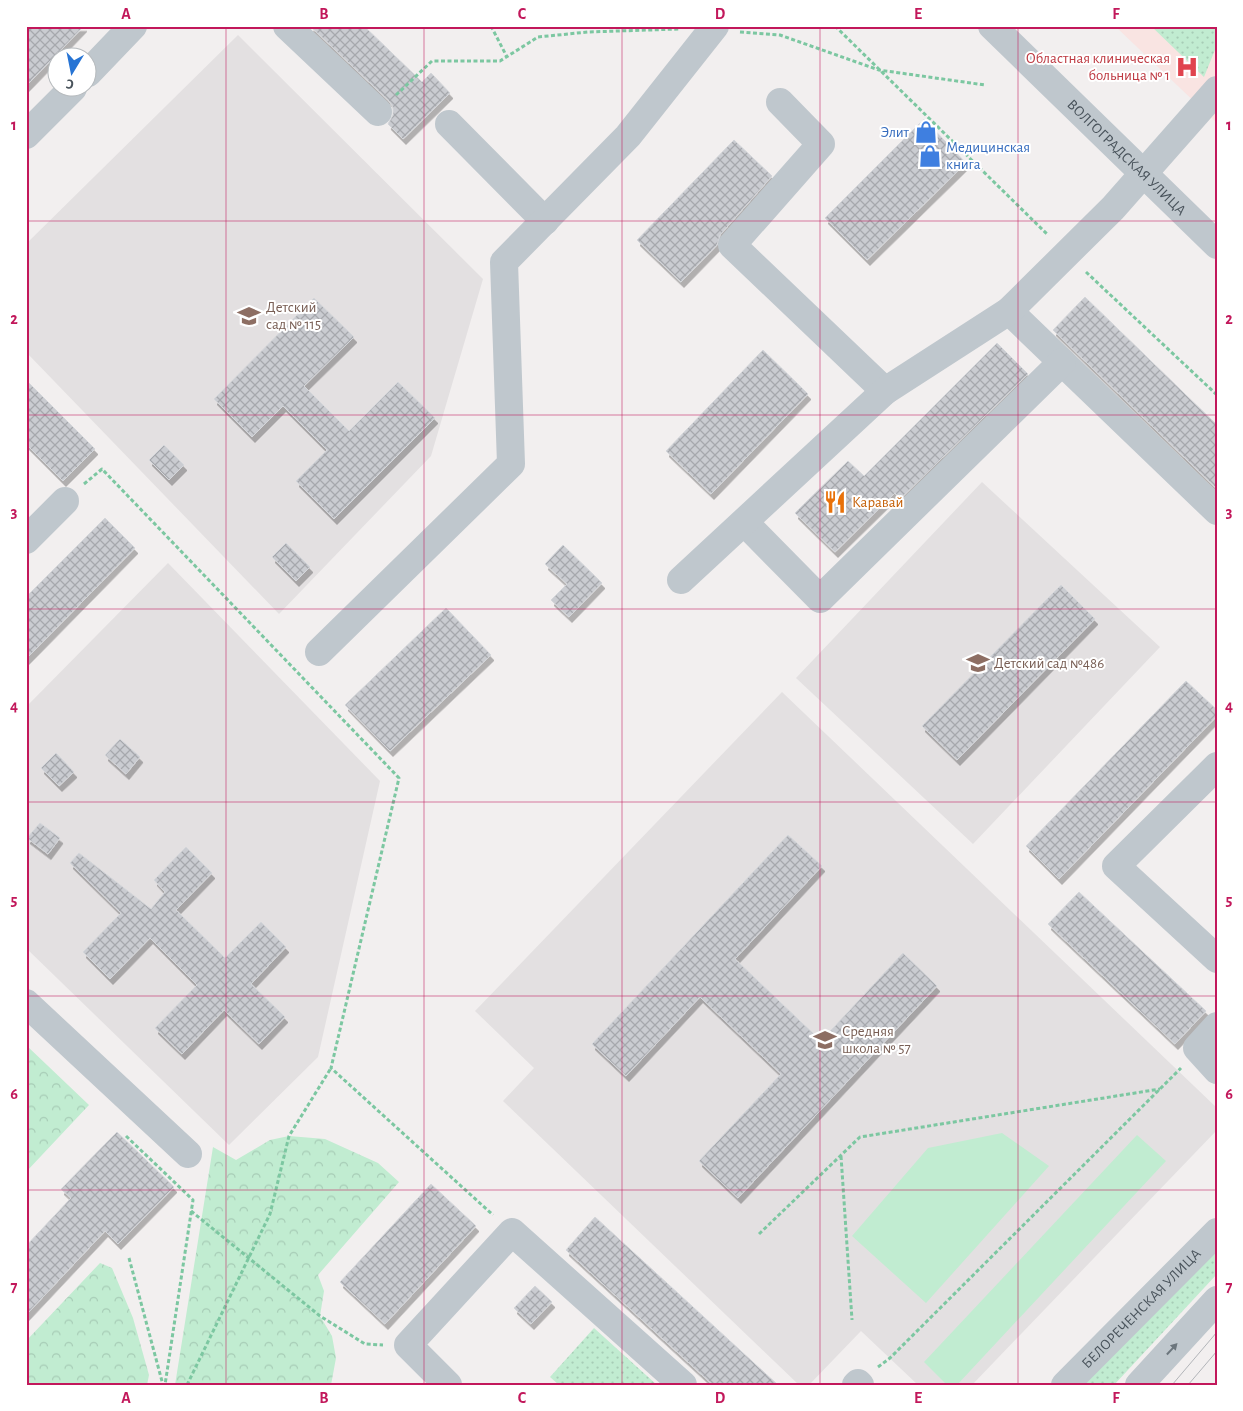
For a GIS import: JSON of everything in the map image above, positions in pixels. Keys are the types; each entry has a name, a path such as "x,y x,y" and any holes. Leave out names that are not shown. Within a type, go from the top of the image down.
{"street":[{"path":"98,63 134,26"},
{"path":"287,26 378,112"},
{"name":"ВОЛГОГРАДСКАЯ УЛИЦА","path":"992,26 1217,245"},
{"path":"319,652 510,464 504,262 628,136 713,27"},
{"path":"681,580 745,523 885,391 1010,311 1113,208 1217,90"},
{"path":"26,135 63,98"},
{"path":"780,102 821,144 732,245 885,391"},
{"path":"449,124 545,220"},
{"path":"1010,311 1217,511"},
{"path":"745,523 820,599 1062,362"},
{"path":"26,540 65,501"},
{"path":"1217,766 1116,866 1217,959"},
{"path":"26,1003 188,1154"},
{"path":"1217,1026 1197,1048 1217,1070"},
{"path":"448,1385 408,1345 512,1232 682,1385"},
{"name":"БЕЛОРЕЧЕНСКАЯ УЛИЦА","path":"1065,1385 1217,1232"},
{"path":"1139,1385 1217,1300"}],"path":[{"path":"491,26 507,57"},
{"path":"835,26 1066,253 1217,395"},
{"path":"65,501 102,469 399,778 332,1068 288,1136 270,1214 187,1385"},
{"path":"858,1384 890,1358 1161,1089 1197,1048"},
{"path":"332,1068 512,1232"},
{"path":"759,1234 860,1137 1161,1089"},
{"path":"121,1131 193,1200 164,1385"},
{"path":"841,1155 852,1320"},
{"path":"191,1211 320,1316 365,1344 408,1345"},
{"path":"129,1258 164,1385"}],"shaded area":[{"name":"Областная клиническая больница № 1","path":"1115,26 1217,26 1217,123 1201,108"},
{"name":"Детский сад № 115","path":"238,35 483,279 431,456 279,614 26,352 26,244"},
{"name":"Детский сад №486","path":"982,482 1160,647 973,844 796,678"},
{"path":"168,563 380,781 318,1057 229,1145 26,948 26,707"},
{"name":"Средняя школа № 57","path":"782,692 1217,1108 1217,1130 972,1385 918,1385 861,1331 809,1385 799,1385 503,1101 534,1068 475,1011"}],"green space":[{"path":"1151,26 1217,26 1217,45 1204,77"},
{"path":"26,1045 89,1105 26,1172"},
{"path":"1002,1133 1049,1166 926,1303 852,1236 928,1148"},
{"path":"1137,1135 1166,1161 957,1385 947,1385 924,1362"},
{"path":"289,1136 325,1139 378,1163 399,1182 318,1275 324,1291 320,1316 332,1336 336,1358 331,1385 175,1385 213,1147 236,1160 270,1140"},
{"path":"1217,1240 1217,1274 1114,1385 1083,1385"},
{"path":"100,1263 112,1268 133,1318 149,1375 147,1385 26,1385 26,1341"},
{"path":"594,1328 657,1385 559,1385 550,1377"}],"building":[{"path":"26,26 84,26 63,48 48,48 48,63 26,86"},
{"path":"310,26 364,26 422,82 431,73 450,93 403,139 388,124 393,115 393,107 389,101"},
{"path":"924,119 966,163 867,260 825,218"},
{"path":"734,140 772,176 720,235 717,245 681,282 637,240"},
{"path":"1085,297 1217,425 1217,489 1053,330"},
{"path":"314,298 354,337 304,386 349,431 398,382 435,418 334,519 296,481 327,450 283,406 252,437 214,399"},
{"path":"997,343 1028,374 900,499 895,493 835,552 795,513 848,461 864,476"},
{"path":"763,350 808,394 711,494 666,451"},
{"path":"26,380 95,449 63,481 26,444"},
{"path":"164,445 184,465 169,480 149,460"},
{"path":"105,518 135,548 26,659 26,597"},
{"path":"286,543 310,567 296,581 272,557"},
{"path":"563,545 602,583 569,617 551,600 567,584 545,564"},
{"path":"1061,585 1095,619 957,760 922,726"},
{"path":"446,608 491,655 390,751 345,705"},
{"path":"1186,681 1217,710 1217,716 1059,879 1026,846"},
{"path":"120,739 140,757 126,774 105,755"},
{"path":"56,753 74,772 59,786 41,768"},
{"path":"40,823 60,838 48,854 27,838"},
{"path":"788,835 822,866 735,959 821,1041 903,953 937,986 738,1198 699,1161 781,1074 700,997 626,1076 592,1044"},
{"path":"186,847 212,873 176,910 225,958 261,922 286,947 251,984 285,1017 259,1044 224,1010 182,1054 155,1028 197,985 150,938 110,979 83,952 121,913 70,863 79,853 151,909 165,892 154,880"},
{"path":"1079,892 1206,1011 1175,1044 1048,924"},
{"path":"117,1132 174,1187 118,1244 105,1231 26,1315 26,1246 71,1198 61,1189"},
{"path":"431,1184 476,1226 385,1324 340,1282"},
{"path":"595,1217 778,1385 713,1385 566,1250"},
{"path":"535,1286 552,1302 531,1324 514,1308"}],"tram line":[{"path":"1172,1385 1217,1332"},
{"path":"1188,1385 1217,1351"}],"place":[{"name":"Областная клиническая больница № 1","path":"1187,67"},
{"name":"Элит","path":"926,132"},
{"name":"Медицинская книга","path":"930,156"},
{"name":"Детский сад № 115","path":"249,316"},
{"name":"Каравай","path":"835,502"},
{"name":"Детский сад №486","path":"978,663"},
{"name":"Средняя школа № 57","path":"825,1040"}]}
